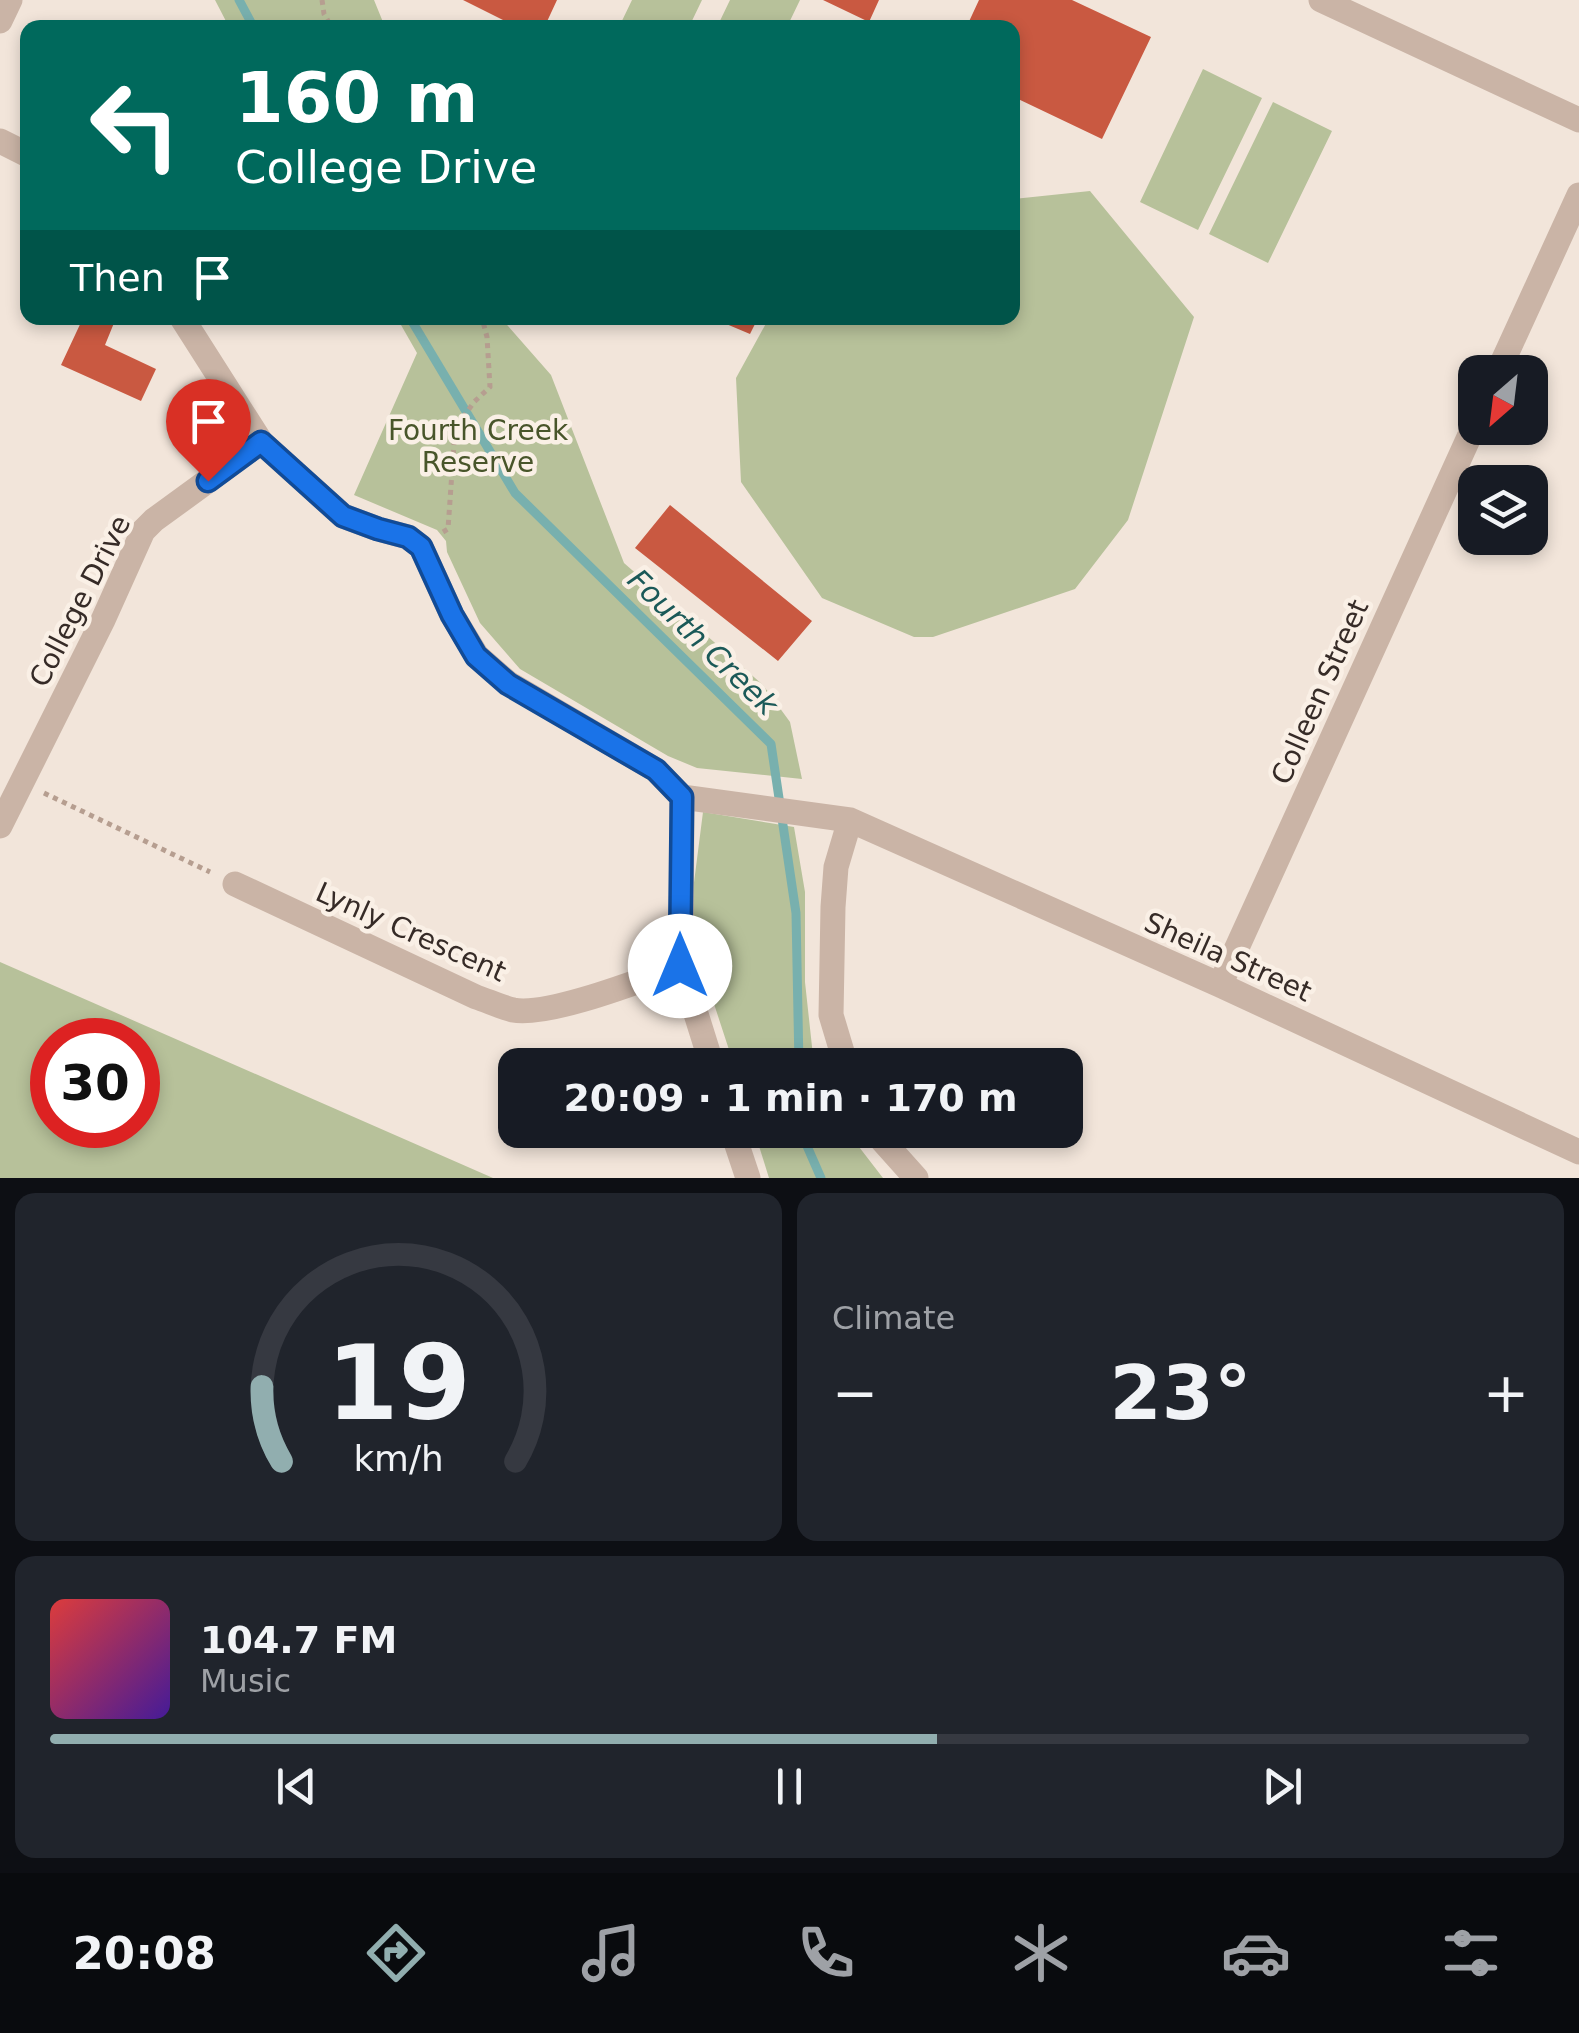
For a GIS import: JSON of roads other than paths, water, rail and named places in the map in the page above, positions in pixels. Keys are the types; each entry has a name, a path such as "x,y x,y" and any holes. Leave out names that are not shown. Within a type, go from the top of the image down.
{"street":[{"path":"0,22 10,0"},
{"path":"1320,0 1579,120"},
{"path":"1506,355 1579,195"},
{"path":"186,325 261,442 343,516 408,537 421,547 476,656 508,684 656,770 682,797 680,966 707,1048"},
{"name":"College Drive","path":"0,826 143,531 261,442"},
{"name":"Colleen Street","path":"1220,985 1465,445"},
{"name":"Sheila Street","path":"682,797 850,820 1220,985 1579,1152"},
{"path":"841,1048 830,1015 833,907 836,867 850,820"},
{"name":"Lynly Crescent","path":"235,884 476,997 516,1011 554,1006 680,966"},
{"path":"738,1148 748,1178"},
{"path":"889,1148 916,1178"}],"waterway":[{"name":"Fourth Creek","path":"239,0 250,20"},
{"name":"Fourth Creek","path":"414,325 515,493 771,744 796,913 799,1048"},
{"name":"Fourth Creek","path":"808,1148 821,1178"}],"park label":[{"name":"Fourth Creek Reserve","path":"478,446"}]}
